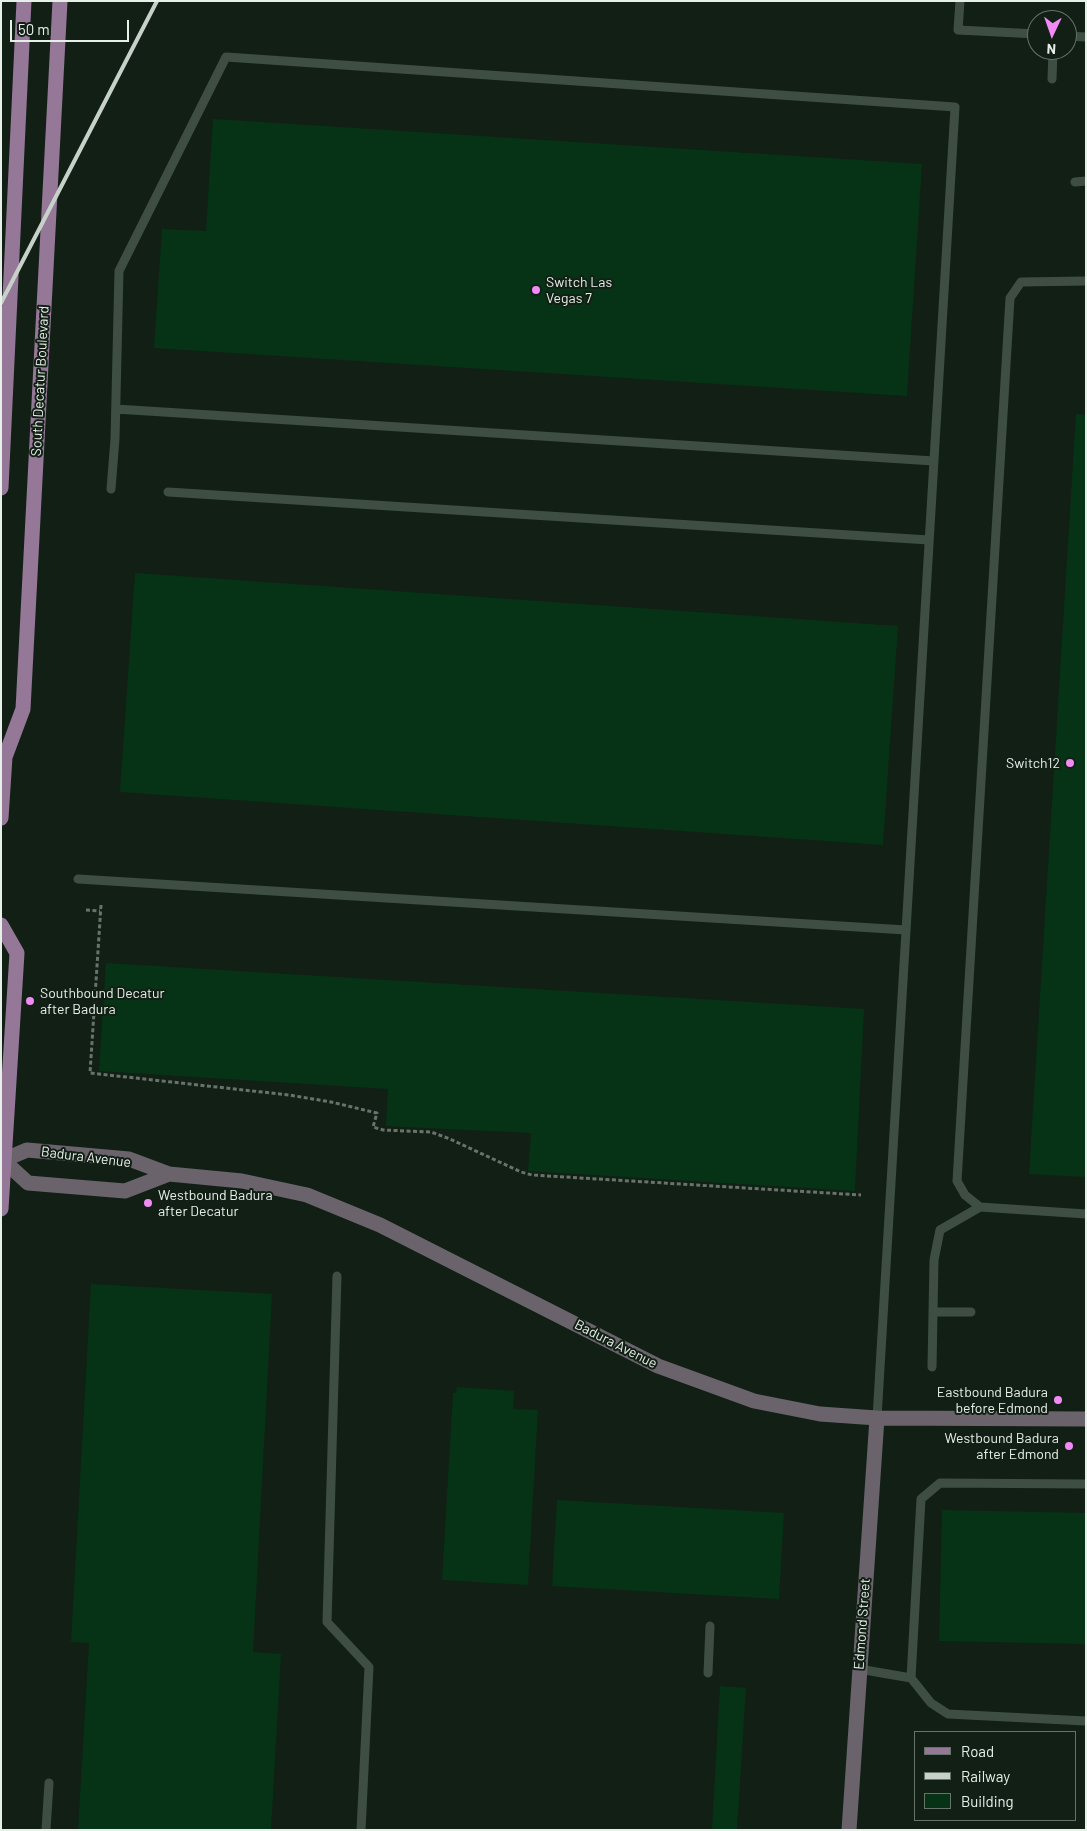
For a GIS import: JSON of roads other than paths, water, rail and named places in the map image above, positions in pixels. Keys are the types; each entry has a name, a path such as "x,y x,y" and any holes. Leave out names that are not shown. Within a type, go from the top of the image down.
{"main road":[{"path":"1,488 24,1"},
{"name":"South Decatur Boulevard","path":"1,818 3,752 22,709 60,1"},
{"path":"1,925 17,953 1,1210"},
{"name":"Badura Avenue","path":"169,1174 124,1191 28,1182 3,1161 28,1150 129,1159 169,1174 242,1180 307,1195 380,1225 658,1366 754,1401 820,1414 877,1418 1086,1419"},
{"name":"Edmond Street","path":"849,1830 877,1418"}],"lane":[{"path":"960,1 958,30 1027,33"},
{"path":"111,489 116,409 119,271 226,57 954,107 877,1418"},
{"path":"1052,79 1053,60"},
{"path":"1075,182 1086,181"},
{"path":"1086,281 1021,282 1010,298 957,1181 965,1196 980,1207 1086,1214"},
{"path":"116,409 934,461"},
{"path":"168,492 929,540"},
{"path":"78,879 906,930"},
{"path":"932,1367 934,1260 940,1230 980,1207"},
{"path":"337,1276 327,1622 369,1667 362,1830"},
{"path":"934,1312 971,1312"},
{"path":"1086,1484 940,1483 921,1499 911,1678 931,1704 948,1714 1086,1721"},
{"path":"708,1673 710,1626"},
{"path":"859,1669 911,1678"},
{"path":"46,1830 48,1783"}],"railway":[{"path":"1,303 157,1"}],"place":[{"name":"Switch Las Vegas 7","path":"536,290"},
{"name":"Switch12","path":"1070,763"},
{"name":"Southbound Decatur after Badura","path":"30,1001"},
{"name":"Westbound Badura after Decatur","path":"148,1203"},
{"name":"Eastbound Badura before Edmond","path":"1058,1400"},
{"name":"Westbound Badura after Edmond","path":"1069,1446"}]}
